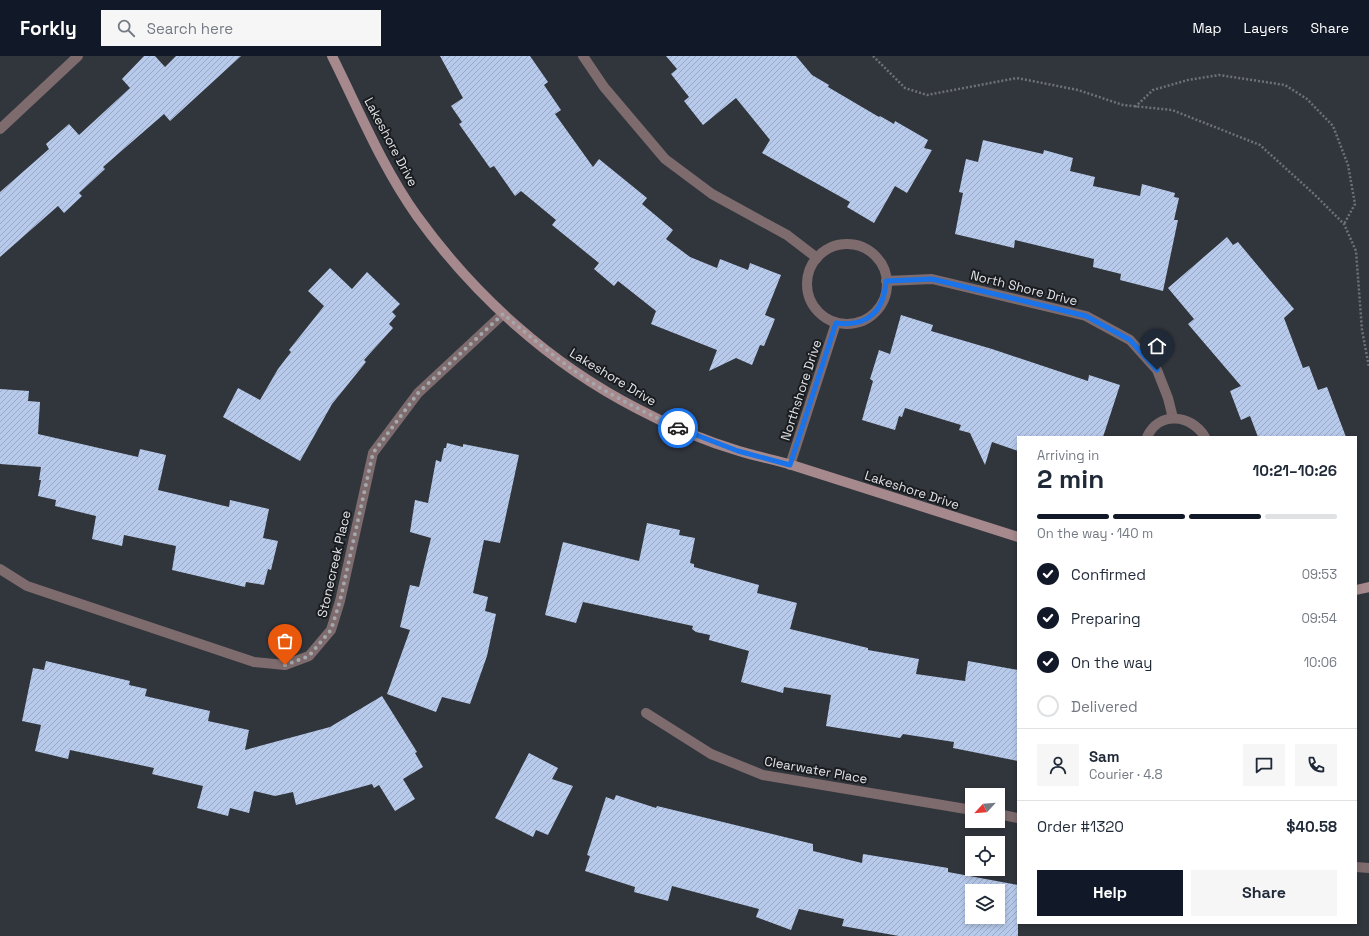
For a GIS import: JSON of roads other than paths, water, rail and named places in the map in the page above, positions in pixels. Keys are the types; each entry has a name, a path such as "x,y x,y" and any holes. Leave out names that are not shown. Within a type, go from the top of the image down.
{"street":[{"path":"0,129 78,56"},
{"name":"Lakeshore Drive","path":"332,56 393,179 417,216 444,250 503,314 589,381 637,409 687,432 716,443 1017,537"},
{"path":"583,56 604,87 665,158 712,194 787,235 817,258"},
{"path":"840,245 854,245 866,250 876,257 883,268 886,281 883,300 872,315 861,322 849,324 836,323 824,317 814,308 808,296 807,282 810,269 817,258 828,249 840,245"},
{"name":"North Shore Drive","path":"886,281 932,279 1086,316 1130,340 1157,370 1168,398 1173,418"},
{"name":"Stonecreek Place","path":"0,569 28,586 254,662 285,665 309,656 331,630 340,601 373,453 418,393 503,314"},
{"name":"Northshore Drive","path":"790,465 836,323"},
{"path":"1148,436 1154,426 1173,418 1194,423 1204,436"},
{"path":"1357,590 1369,587"},
{"name":"Clearwater Place","path":"646,713 711,754 763,775 965,809"},
{"path":"1005,815 1017,818"},
{"path":"1357,867 1369,868"}]}
